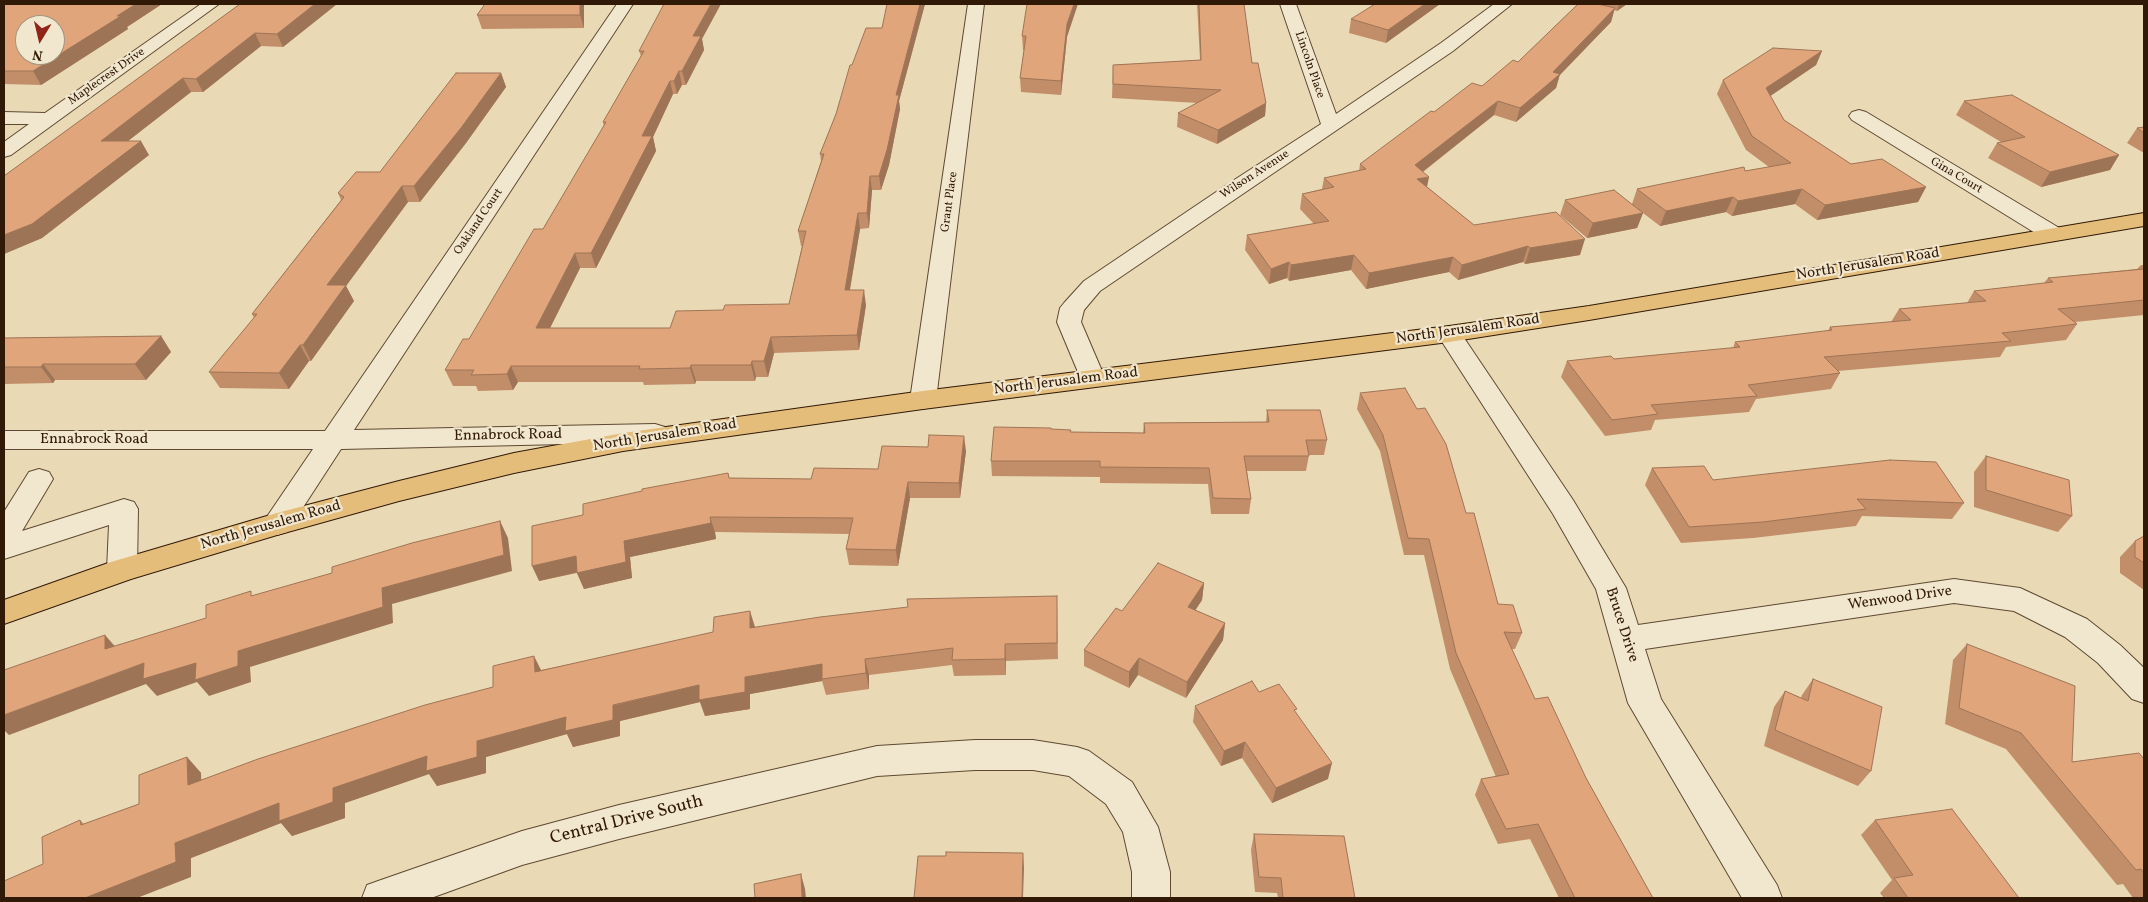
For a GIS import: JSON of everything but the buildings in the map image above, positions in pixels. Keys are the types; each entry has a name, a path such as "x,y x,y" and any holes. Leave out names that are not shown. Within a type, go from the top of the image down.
{"main road":[{"name":"North Jerusalem Road","path":"4,612 122,570 399,490 514,463 623,442 683,432 923,400 1449,334 1589,313 2144,219"}],"street":[{"name":"Maplecrest Drive","path":"4,151 211,4"},
{"name":"Oakland Court","path":"334,440 625,4"},
{"name":"Grant Place","path":"923,400 976,4"},
{"name":"Lincoln Place","path":"1288,4 1331,126"},
{"name":"Wilson Avenue","path":"1092,378 1069,322 1072,308 1087,292 1238,186 1331,126 1446,47 1504,4"},
{"name":"Gina Court","path":"1859,116 2053,234"},
{"path":"4,118 48,119"},
{"name":"Bruce Drive","path":"1449,334 1568,515 1611,588 1645,703 1764,898"},
{"name":"Ennabrock Road","path":"4,440 334,440 683,432"},
{"path":"277,524 334,440"},
{"path":"4,536 39,478"},
{"path":"4,548 124,509 122,570"},
{"name":"Wenwood Drive","path":"1627,639 1954,591 2020,600 2076,628 2109,654 2144,689"},
{"name":"Central Drive South","path":"381,898 522,848 619,822 877,761 974,755 1033,755 1077,762 1119,793 1140,827 1150,872 1151,898"}]}
